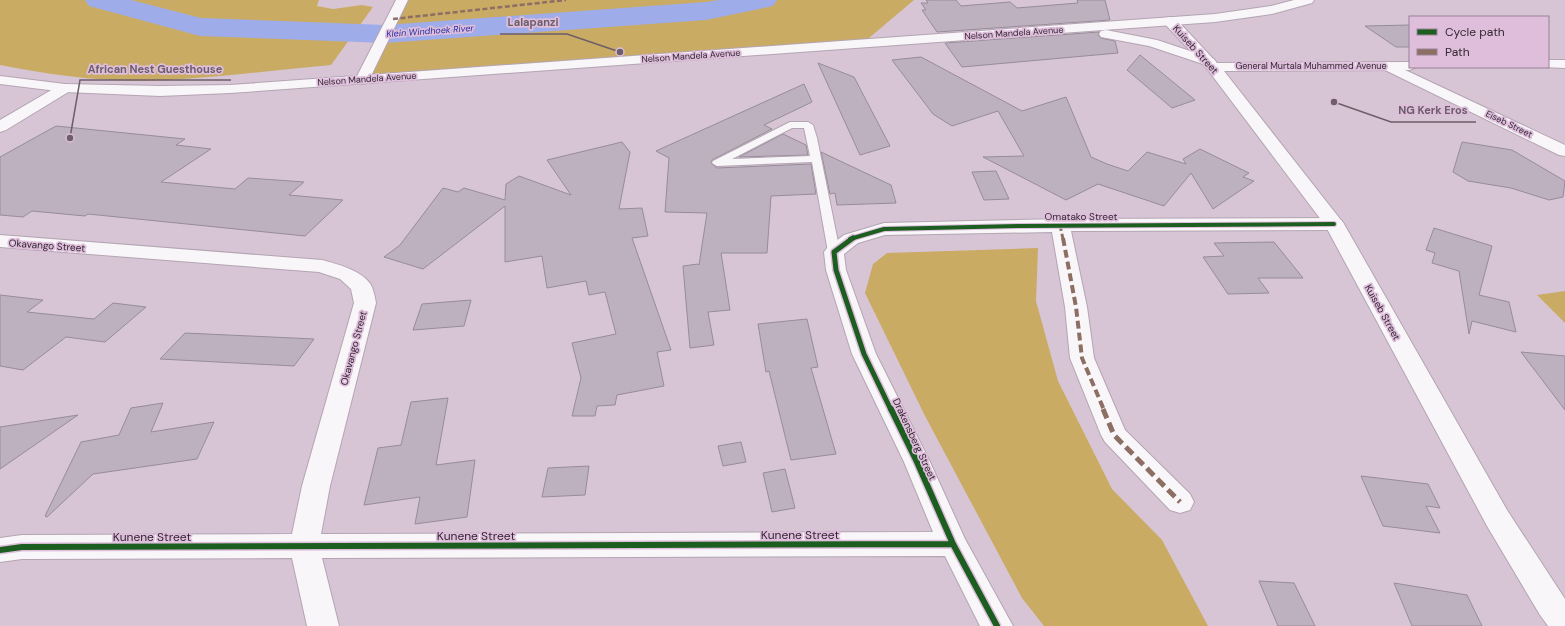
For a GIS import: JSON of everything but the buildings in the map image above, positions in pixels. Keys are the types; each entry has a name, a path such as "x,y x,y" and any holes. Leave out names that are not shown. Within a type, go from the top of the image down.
{"street":[{"path":"362,80 402,0"},
{"name":"Nelson Mandela Avenue","path":"0,80 65,88 183,90 230,89 1170,21 1247,14 1272,10 1308,0"},
{"name":"Kuiseb Street","path":"1170,21 1211,64 1334,224 1497,518 1565,625"},
{"name":"General Murtala Muhammed Avenue","path":"1054,30 1108,34 1129,38 1152,43 1211,64 1409,66"},
{"path":"1549,64 1565,64"},
{"name":"Eiseb Street","path":"1388,66 1565,151"},
{"path":"0,127 65,88"},
{"name":"Omatako Street","path":"834,252 851,239 884,229 920,227 1334,224"},
{"path":"1060,226 1076,308 1082,358 1114,435 1180,502"},
{"name":"Okavango Street","path":"0,241 322,266 347,275 361,287 365,303 316,486 304,546 323,626"},
{"name":"Drakensberg Street","path":"834,252 836,270 864,354 917,462 953,544 997,626"},
{"name":"Kunene Street","path":"0,550 22,547 953,544"}],"lane":[{"name":"Drakensberg Street","path":"816,159 716,163 790,125 808,125 816,159 834,252"}],"shaded area":[{"path":"0,0 319,0 317,6 333,9 362,5 373,7 331,65 187,79 146,81 83,78 0,65"},
{"path":"402,0 914,0 863,43 362,80"},
{"path":"1038,248 1036,301 1058,381 1112,489 1162,540 1208,626 1044,626 1022,598 925,416 865,293 873,264 887,253"},
{"path":"1565,291 1565,323 1537,295"}],"waterway":[{"name":"Klein Windhoek River","path":"99,0 200,27 385,34 706,11 763,0"}],"marked path":[{"path":"393,19 566,0"},
{"path":"1060,225 1076,307 1082,358 1114,435 1180,502"}],"cycle path":[{"path":"997,626 953,544 917,462 864,354 836,270 834,252 851,239 884,229 1020,226 1334,224"},
{"path":"0,550 22,547 953,544"}],"place":[{"name":"Lalapanzi","path":"620,52"},
{"name":"NG Kerk Eros","path":"1334,102"},
{"name":"African Nest Guesthouse","path":"70,138"}]}
